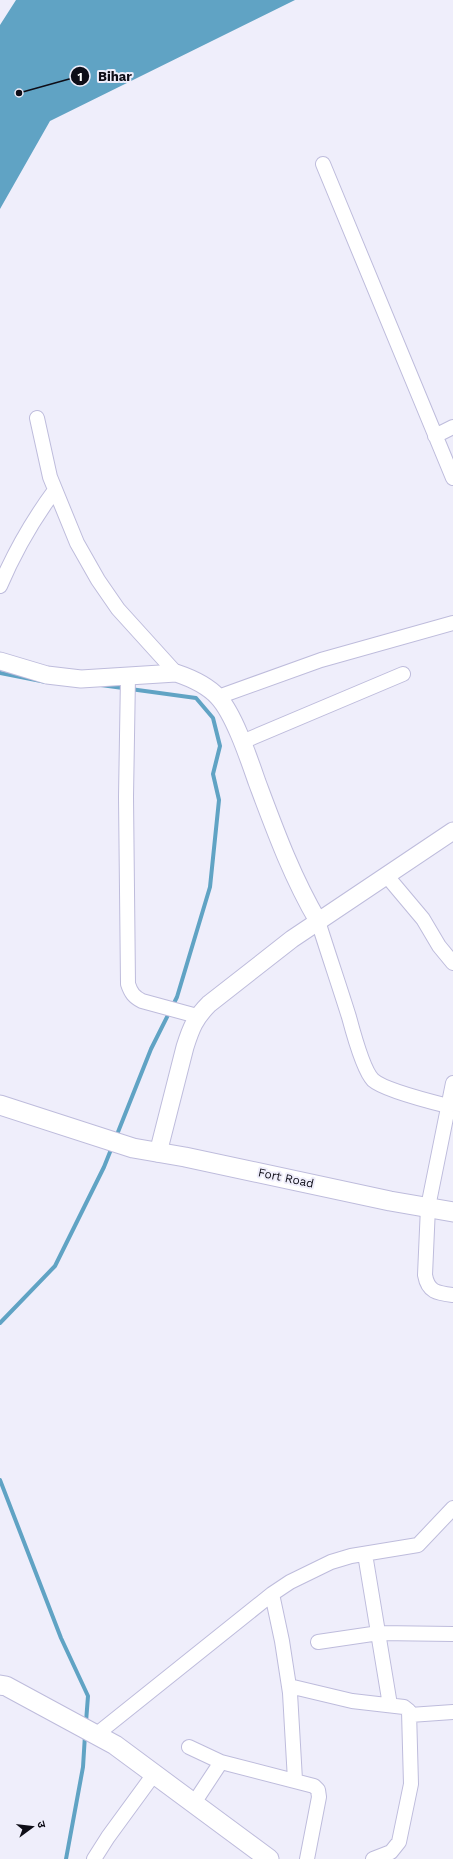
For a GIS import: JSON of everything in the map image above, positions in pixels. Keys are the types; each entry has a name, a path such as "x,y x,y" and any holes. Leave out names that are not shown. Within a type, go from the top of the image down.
{"main road":[{"name":"Fort Road","path":"0,1105 113,1142 158,1153 185,1157 453,1212"},
{"path":"0,1685 6,1686 91,1730 154,1774 269,1859"}],"street":[{"path":"323,164 453,478"},
{"path":"37,418 55,490 77,543 98,580 118,609 176,673"},
{"path":"435,436 453,427"},
{"path":"0,586 14,553 28,528 55,490"},
{"path":"218,697 321,660 453,623"},
{"path":"0,661 47,675 81,679 176,673 191,677 218,697 227,710 242,742 286,860 301,893 318,921 359,1049 368,1071 373,1079 387,1086 448,1106"},
{"path":"242,742 403,674"},
{"path":"128,676 126,797 128,984 130,991 136,998 142,1001 197,1016"},
{"path":"158,1153 185,1047 190,1030 197,1016 209,1004 292,939 453,831"},
{"path":"386,875 423,919 436,942 453,964"},
{"path":"453,1083 428,1207 425,1275 426,1285 429,1288 443,1294 453,1295"},
{"path":"91,1730 290,1582 331,1562 365,1554 418,1545 453,1508"},
{"path":"365,1554 390,1705"},
{"path":"272,1594 282,1641 289,1686 295,1780"},
{"path":"318,1642 379,1633 453,1634"},
{"path":"289,1686 352,1700 407,1708 410,1715 411,1784 399,1842 391,1852 373,1859"},
{"path":"410,1715 453,1712"},
{"path":"189,1747 221,1762 314,1786 318,1790 319,1797 307,1859"},
{"path":"194,1803 221,1762"},
{"path":"94,1859 108,1837 154,1774"}],"water":[{"path":"16,0 295,0 50,121 0,209 0,25"}],"waterway":[{"path":"0,673 46,682"},
{"path":"101,685 196,698 213,718 220,746 213,774 219,800 210,887 177,997 151,1049 116,1137"},
{"path":"0,1323 55,1266 104,1167 112,1147"},
{"path":"0,1480 61,1638 88,1696 86,1722"},
{"path":"66,1859 83,1767 85,1735"}],"place":[{"name":"Bihar","path":"19,93"}]}
